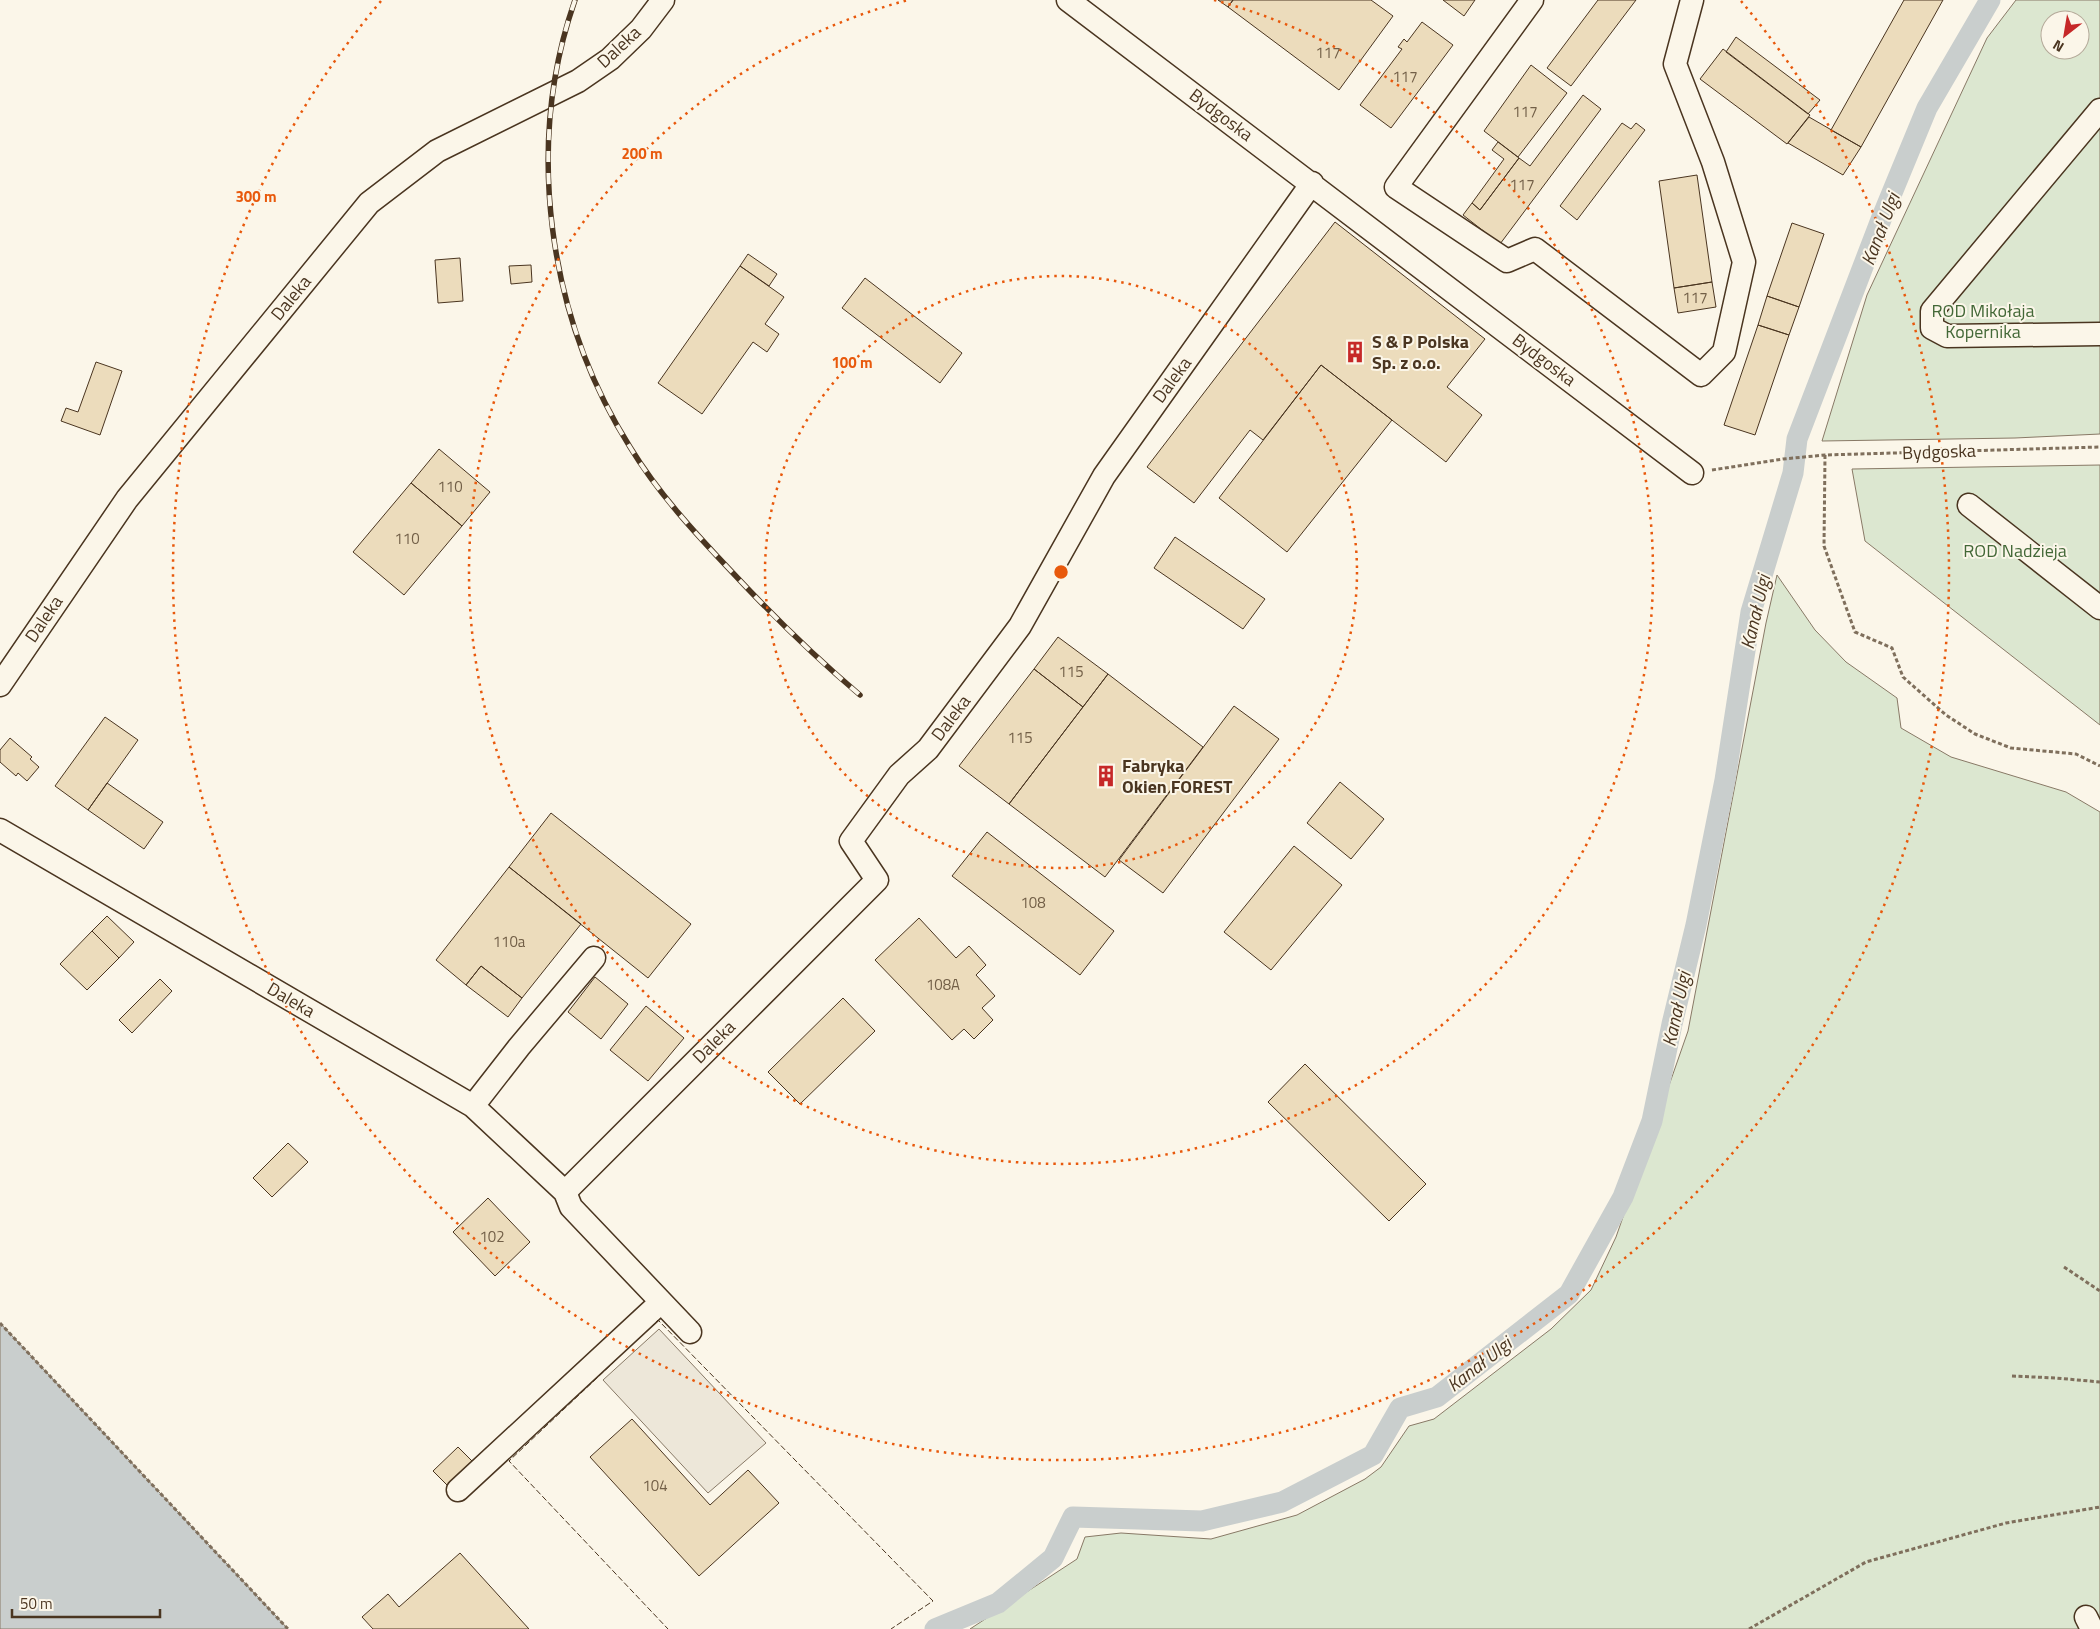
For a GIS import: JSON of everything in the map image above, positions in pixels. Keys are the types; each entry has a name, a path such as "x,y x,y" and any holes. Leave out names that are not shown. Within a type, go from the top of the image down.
{"street":[{"name":"Daleka","path":"0,685 50,609 127,499 370,203 437,151 570,85 602,65 640,29 664,0"},
{"name":"Bydgoska","path":"1068,0 1312,183 1692,473"},
{"path":"1532,0 1396,186 1507,261 1535,249 1701,375 1724,352 1744,262 1713,162 1675,64 1692,0"},
{"path":"2100,110 1932,311 1932,328 1948,336 2100,334"},
{"name":"Daleka","path":"565,1192 876,880 852,841 899,775 928,749 1020,626 1104,476 1312,183"},
{"path":"1969,505 2100,608"},
{"name":"Daleka","path":"0,830 473,1106 565,1192 572,1207 690,1332"},
{"path":"473,1106 519,1047 594,958"},
{"path":"458,1490 661,1302"}],"path":[{"name":"Bydgoska","path":"1692,473 1783,459 1825,455 2100,447"},
{"path":"1825,455 1824,546 1856,632 1892,648 1903,677 1946,715 1975,734 2011,748 2076,754 2100,766"},
{"path":"2064,1266 2100,1292"},
{"path":"0,1323 288,1629"},
{"path":"2012,1376 2100,1382"},
{"path":"1749,1629 1866,1562 2006,1523 2100,1507"}],"green space":[{"name":"ROD Mikołaja Kopernika","path":"2016,0 2100,0 2100,434 2015,438 1822,441 1867,295 1987,38"},
{"name":"ROD Nadzieja","path":"2100,465 2100,725 1865,541 1852,469"},
{"path":"1777,575 1815,630 1846,662 1897,698 1901,728 1951,757 2066,792 2100,812 2100,1629 970,1629 1077,1559 1085,1537 1121,1533 1211,1539 1297,1515 1365,1479 1381,1467 1409,1426 1434,1419 1551,1329 1591,1290 1616,1237 1688,1031 1766,623"}],"shaded area":[{"path":"0,1323 288,1629 0,1629"},
{"path":"659,1329 766,1443 708,1493 603,1380"}],"building":[{"path":"1218,0 1233,0 1228,7"},
{"path":"1233,0 1371,0 1393,16 1339,90 1228,7"},
{"path":"1443,0 1475,0 1464,16"},
{"path":"1598,0 1636,0 1571,86 1547,68"},
{"path":"1904,0 1943,0 1861,147 1831,130"},
{"path":"1422,22 1453,45 1391,128 1360,105 1402,49 1398,47 1404,39 1407,42"},
{"path":"1736,37 1820,100 1808,114 1726,52"},
{"path":"1723,49 1810,115 1787,144 1700,79"},
{"path":"1531,65 1567,93 1518,157 1484,131"},
{"path":"1583,95 1601,109 1500,244 1463,215 1472,203 1480,210 1519,158 1530,166"},
{"path":"1809,117 1861,147 1843,175 1788,143"},
{"path":"1622,123 1631,129 1636,123 1645,130 1577,220 1560,206"},
{"path":"1498,142 1519,158 1480,210 1472,203 1504,159 1492,150"},
{"path":"1697,175 1712,282 1674,288 1659,181"},
{"name":"S & P Polska Sp. z o.o.","path":"1335,222 1485,339 1447,387 1482,415 1446,462 1321,365 1263,440 1250,430 1194,503 1147,467"},
{"path":"1792,223 1824,234 1799,307 1767,296"},
{"path":"748,254 777,274 769,286 740,266"},
{"path":"460,258 463,301 438,303 435,260"},
{"path":"531,265 532,282 511,284 509,266"},
{"path":"740,266 784,297 765,324 779,334 767,352 753,342 702,414 658,383"},
{"path":"865,278 962,353 940,383 842,308"},
{"path":"1712,282 1716,307 1678,313 1674,288"},
{"path":"1767,296 1799,307 1789,335 1758,325"},
{"path":"1758,325 1789,335 1755,435 1724,425"},
{"path":"96,362 122,371 100,435 61,421 66,408 78,412"},
{"path":"1321,365 1392,420 1287,552 1219,498"},
{"path":"439,449 490,492 462,526 411,483"},
{"path":"411,483 462,526 404,595 353,552"},
{"path":"1175,537 1265,599 1243,629 1154,568"},
{"path":"1058,637 1108,674 1083,707 1034,669"},
{"path":"1034,669 1083,707 1009,804 959,766"},
{"name":"Fabryka Okien FOREST","path":"1108,674 1203,747 1105,877 1009,804"},
{"path":"1234,706 1279,739 1163,893 1119,860"},
{"path":"105,717 138,740 88,810 55,786"},
{"path":"10,738 32,757 30,759 39,767 27,781 18,773 16,776 0,762 0,750"},
{"path":"1340,782 1384,819 1351,859 1307,823"},
{"path":"107,783 163,822 144,849 88,810"},
{"path":"551,813 691,924 648,978 509,867"},
{"path":"987,832 1114,931 1080,975 952,876"},
{"path":"1294,846 1342,885 1271,970 1224,932"},
{"path":"509,867 581,924 522,998 481,966 466,985 436,960"},
{"path":"107,916 134,942 119,958 92,931"},
{"path":"919,918 956,958 969,946 986,965 976,975 995,996 982,1008 993,1020 974,1039 964,1029 952,1040 875,960"},
{"path":"92,931 119,958 87,990 60,964"},
{"path":"481,966 522,998 508,1017 466,985"},
{"path":"595,977 628,1004 601,1039 568,1012"},
{"path":"160,979 172,991 132,1033 119,1020"},
{"path":"843,998 875,1031 800,1104 768,1072"},
{"path":"646,1006 684,1038 648,1081 610,1050"},
{"path":"1305,1064 1426,1184 1389,1221 1268,1102"},
{"path":"288,1143 308,1162 272,1197 253,1178"},
{"path":"488,1198 530,1242 495,1276 453,1232"},
{"path":"632,1419 710,1505 748,1470 779,1503 699,1576 590,1457"},
{"path":"458,1447 472,1461 447,1485 433,1471"},
{"path":"460,1553 529,1629 373,1629 362,1617 388,1594 399,1607"}],"waterway":[{"name":"Kanał Ulgi","path":"935,1629 998,1603 1053,1558 1073,1517 1202,1521 1282,1502 1373,1455 1400,1408 1437,1397 1569,1294 1623,1197 1652,1121 1672,1024 1696,925 1725,780 1751,612 1793,473 1797,439 1882,217 1927,108 1990,0"}],"railway":[{"path":"575,0 559,56 551,113 548,171 553,229 563,287 580,343 602,396 630,447 665,496 704,542 763,604 860,695"}],"fence":[{"path":"650,1328 658,1320 933,1601 891,1629"},
{"path":"616,1360 509,1461 668,1629"}],"place":[{"name":"S & P Polska Sp. z o.o.","path":"1355,352"},
{"name":"Fabryka Okien FOREST","path":"1106,776"}]}
